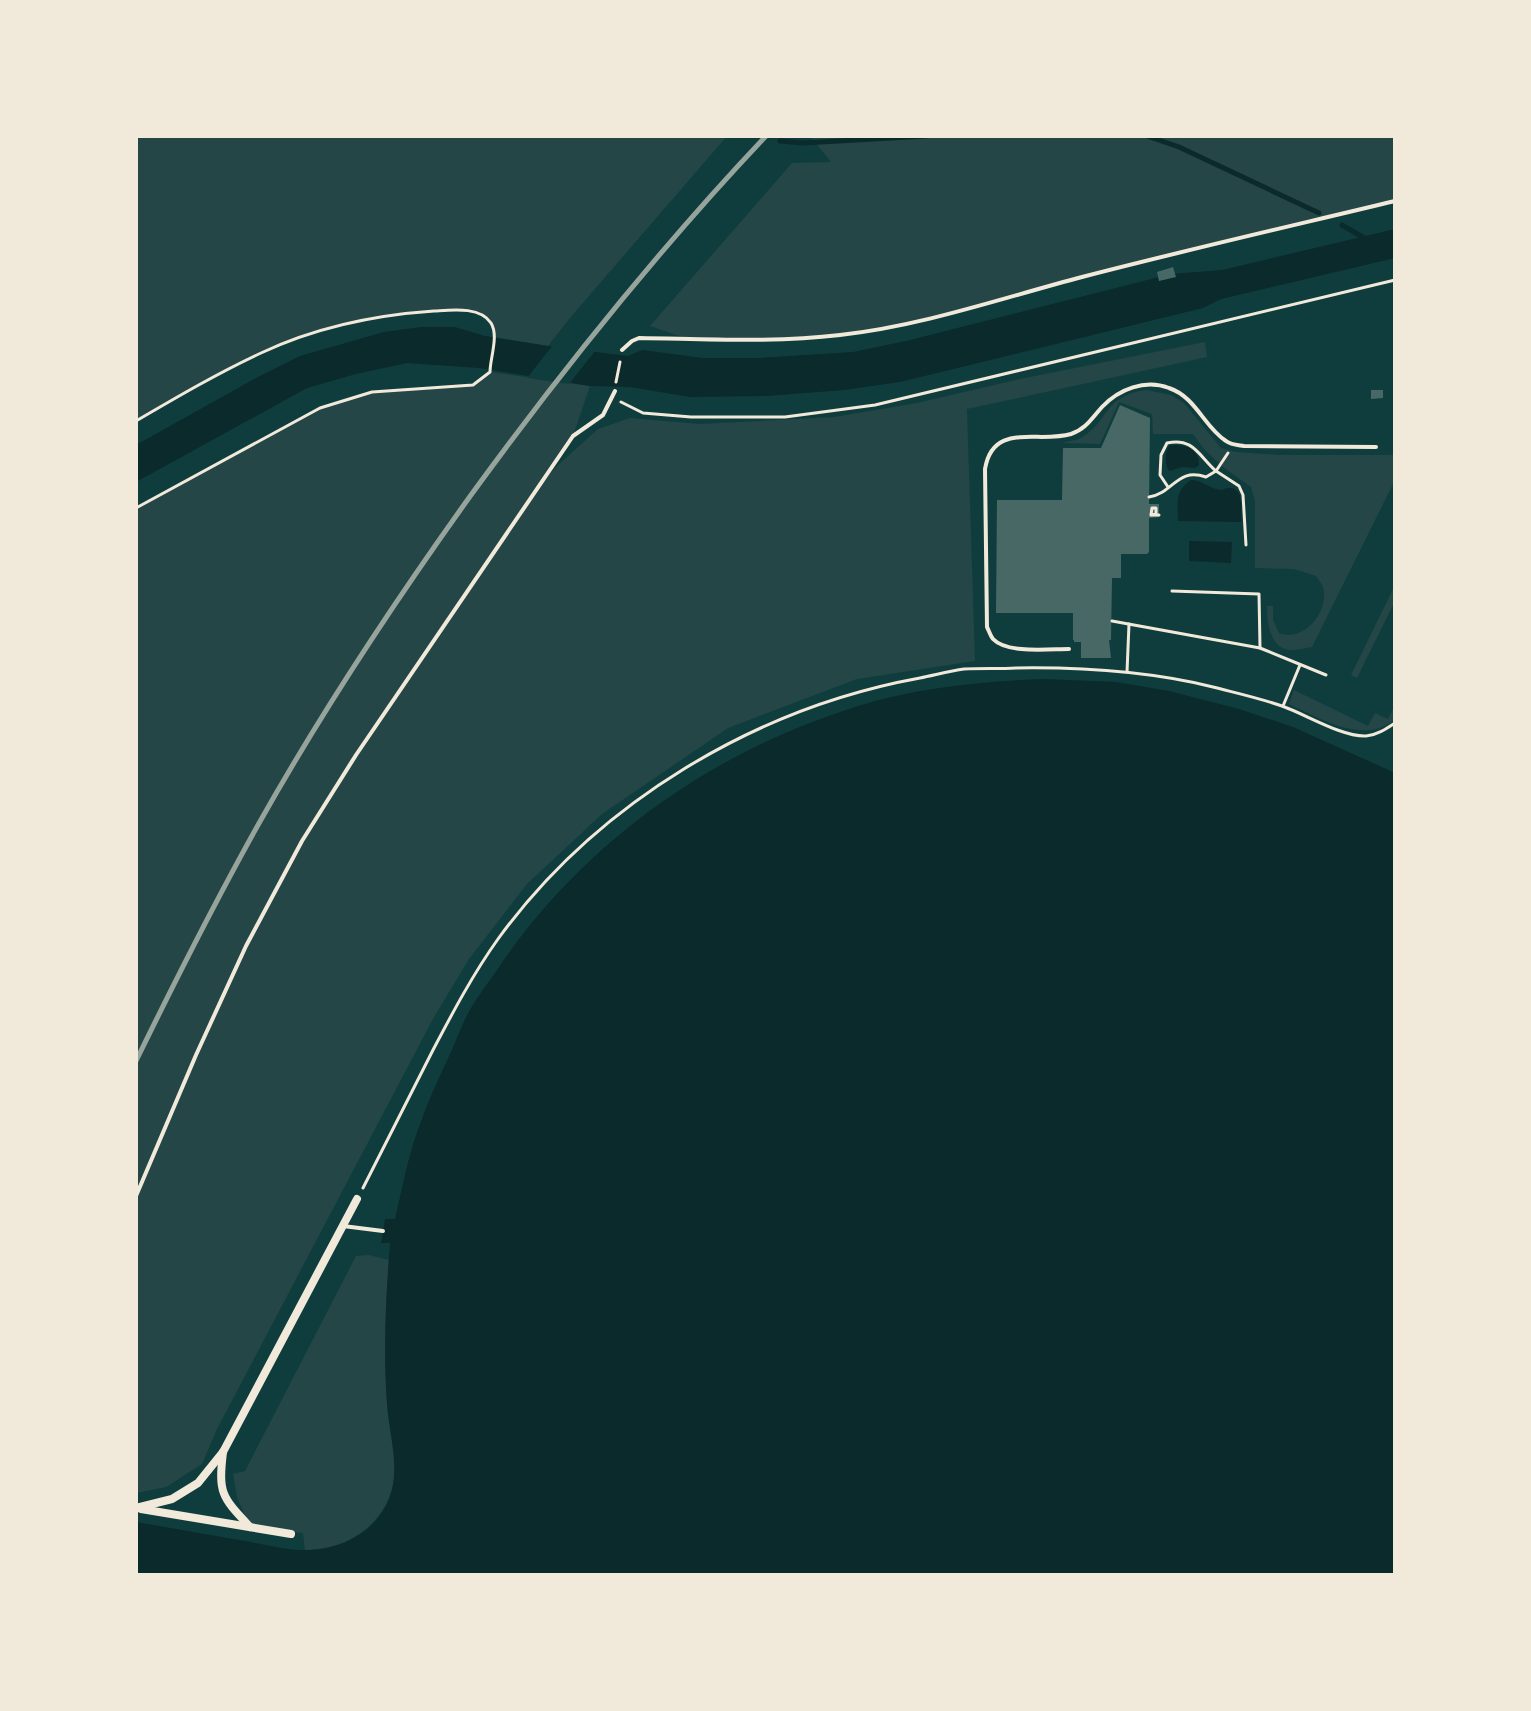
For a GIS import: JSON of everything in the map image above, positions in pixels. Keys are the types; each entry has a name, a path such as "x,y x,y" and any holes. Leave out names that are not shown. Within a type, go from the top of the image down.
{"street":[{"path":"136,1508 172,1499 198,1483 223,1452 357,1199"},
{"path":"223,1452 220,1482 229,1504 250,1527"},
{"path":"136,1508 291,1534"}],"lane":[{"path":"622,350 639,338 772,340 874,330 1395,201"},
{"path":"1069,649 1026,650 1007,646 994,640 987,627 985,469 987,456 997,444 1009,438 1069,435 1085,427 1115,395 1135,386 1150,384 1183,395 1229,444 1376,447"},
{"path":"136,1196 246,946 302,841 356,755 566,446 573,436 603,415 615,391"},
{"path":"343,1226 383,1231"}],"path":[{"path":"622,350 615,391 617,400 628,407 643,413 691,417 785,417 875,405 1395,280"},
{"path":"136,421 263,352 353,322 401,313 461,310 479,314 491,322 494,337 490,372 473,385 372,392 320,408 136,508"},
{"path":"1168,487 1160,475 1161,455 1167,443 1185,442 1216,471 1239,486 1244,504 1246,545"},
{"path":"1149,497 1156,496 1181,477 1195,473 1206,477 1216,471 1235,445"},
{"path":"1154,515 1156,508"},
{"path":"1172,591 1259,594 1260,648"},
{"path":"1112,621 1260,648 1326,675"},
{"path":"1127,672 1129,624"},
{"path":"1283,707 1300,665"},
{"path":"357,1199 458,1003 498,940 557,870 595,834 648,792 741,737 807,708 878,685 965,669 1076,667 1174,677 1283,707 1348,734 1367,736 1382,732 1395,723"}],"shaded area":[{"path":"136,136 727,136 548,346 494,337 490,322 479,314 461,310 401,313 353,322 263,352 136,421"},
{"path":"810,136 1395,136 1395,201 874,330 772,340 688,339 650,326 792,163 831,162"},
{"path":"1395,229 1395,258 1221,299 1203,308 900,382 844,390 766,396 690,397 630,387 590,386 479,368 407,363 307,388 136,482 136,445 300,356 384,332 455,327 485,336 628,356 642,350 703,358 853,352 1171,274 1222,270"},
{"path":"1205,342 1207,357 967,409 975,661 857,679 728,728 602,814 527,884 469,959 434,1017 216,1431 202,1464 166,1487 136,1493 136,508 320,408 372,392 473,385 490,372 590,386 573,436 538,488 598,429 630,418 700,424 834,417 917,403"},
{"path":"1146,390 1171,395 1184,403 1221,448 1236,452 1395,455 1395,480 1312,647 1291,650 1278,645 1269,627 1267,606 1273,606 1273,620 1279,633 1297,633 1306,629 1319,615 1323,606 1322,586 1316,576 1294,569 1255,568 1255,501 1251,487 1223,467 1193,434 1153,434 1152,414 1119,402 1100,444 1062,443 1079,439 1090,431 1114,403 1132,393"},
{"path":"1170,445 1194,451 1199,465 1170,471 1166,458"},
{"path":"1191,480 1220,490 1229,488 1238,491 1241,522 1178,521 1179,493"},
{"path":"1189,541 1232,542 1231,563 1189,561"},
{"path":"1395,585 1395,601 1357,678 1351,675"},
{"path":"1045,679 1116,682 1169,691 1239,709 1293,727 1395,773 1395,1575 136,1575 136,1522 295,1550 311,1550 335,1546 358,1536 383,1510 389,1499 394,1475 386,1383 390,1243 381,1243 385,1219 395,1219 417,1131 471,1008 524,932 592,859 630,826 712,770 802,726 903,694 963,685"},
{"path":"1294,690 1368,726 1375,713 1388,719 1395,705 1395,719 1383,727 1370,730 1342,727 1289,704"},
{"path":"369,1255 389,1260 385,1366 395,1461 394,1482 385,1507 358,1535 335,1546 305,1550 303,1533 250,1527 237,1497 233,1474 245,1471 356,1256"}],"pier":[{"path":"553,345 595,351 569,384 527,378"}],"building":[{"path":"1173,267 1176,277 1159,281 1157,272"},
{"path":"1371,390 1383,390 1383,398 1371,399"},
{"path":"1120,405 1150,418 1149,504 1159,504 1159,517 1149,518 1149,552 1121,554 1121,578 1112,578 1111,658 1081,658 1081,642 1073,640 1073,613 996,613 997,500 1062,500 1063,448 1101,448"}],"waterway":[{"path":"780,141 803,143 926,136"},
{"path":"1147,136 1179,147 1319,213"},
{"path":"1342,225 1366,239"}],"railway":[{"path":"136,1061 211,912 282,782 333,698 415,575 505,448 576,356 650,266 766,136"}]}
